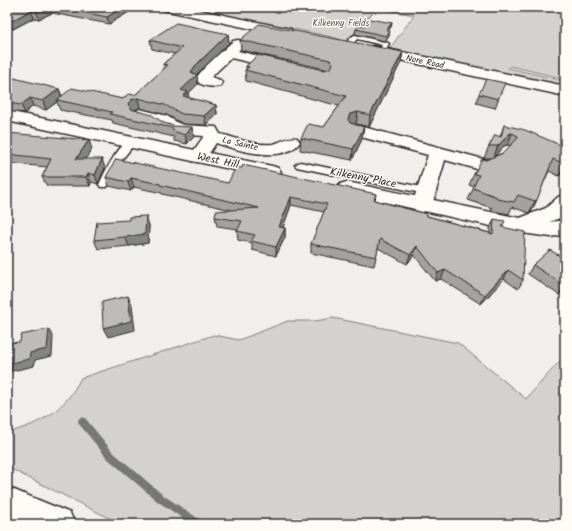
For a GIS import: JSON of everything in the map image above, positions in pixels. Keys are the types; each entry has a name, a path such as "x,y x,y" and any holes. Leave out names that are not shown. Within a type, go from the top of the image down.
{"street":[{"path":"168,7 296,34"},
{"path":"215,83 202,79 228,53 259,26"},
{"name":"Nore Road","path":"334,42 565,91"},
{"path":"228,53 294,68"},
{"name":"La Sainte","path":"140,114 161,119 171,127 182,130 210,130 213,137"},
{"name":"West Hill","path":"7,116 198,157 424,198 522,226 551,230 565,228"},
{"path":"367,131 438,153 486,164"},
{"name":"La Sainte","path":"213,137 254,148 266,149 283,147 291,142"},
{"name":"La Sainte","path":"198,157 213,137"},
{"path":"424,198 438,153"},
{"path":"522,226 553,213 565,202"},
{"path":"7,503 59,524"}],"lane":[{"path":"104,186 111,168 132,142"},
{"name":"Kilkenny Place","path":"300,165 424,198"}],"green space":[{"name":"Kilkenny Fields","path":"220,7 565,7 565,79 510,66 508,68 565,81 565,88 388,51 414,15 377,8 346,42 333,37 213,13"},
{"path":"333,318 458,343 526,399 560,361 565,364 565,524 121,524 7,467 7,433 31,425 51,414 67,399 81,378 214,335 239,340 288,321 315,321"}],"building":[{"path":"15,7 46,7 36,11 31,10 10,22 7,21 7,11"},
{"path":"57,7 123,7 107,17"},
{"path":"370,19 392,23 386,30 390,31 386,36 356,29 360,25 364,26"},
{"path":"176,23 228,34 195,66 191,72 197,75 181,90 188,92 183,96 216,105 204,116 182,114 165,105 138,98 131,100 128,104 131,109 152,115 164,123 174,126 192,127 185,135 173,131 173,128 110,114 112,112 57,100 72,88 123,99 128,94 135,95 168,65 163,64 182,48 150,40"},
{"path":"259,24 403,52 370,115 358,112 350,114 348,119 350,123 364,127 353,149 301,138 308,124 324,127 346,96 245,70 249,67 246,66 258,55 324,70 331,68 333,63 330,60 240,40"},
{"path":"14,78 59,89 43,101 30,98 21,105 7,103 7,80 9,81"},
{"path":"486,79 505,83 498,99 479,94"},
{"path":"504,125 525,130 565,147 565,164 553,159 537,200 535,201 518,195 514,202 497,199 497,197 473,188 479,175 474,174 482,159 486,160 503,153 518,138 518,136 512,133 509,134 498,146 489,146 495,135 501,137"},
{"path":"7,133 89,140 76,159 102,159 95,175 88,173 86,177 42,177 51,159 7,154"},
{"path":"116,159 228,183 236,167 242,168 243,165 376,194 374,200 493,234 494,219 505,221 502,227 525,232 523,280 508,270 485,295 445,270 438,273 417,246 410,255 380,239 376,257 311,244 327,204 291,197 279,227 285,228 276,247 251,241 255,235 237,231 242,221 215,217 216,211 259,208 131,178 128,182 106,177"},
{"path":"146,216 145,234 94,240 97,222 129,220 129,217"},
{"path":"550,250 565,259 565,286 533,265"},
{"path":"128,296 131,321 103,328 102,302"},
{"path":"49,329 47,349 30,353 29,359 7,364 7,343 20,342 21,335"}],"waterway":[{"path":"82,421 110,455 160,498 199,524"}]}
